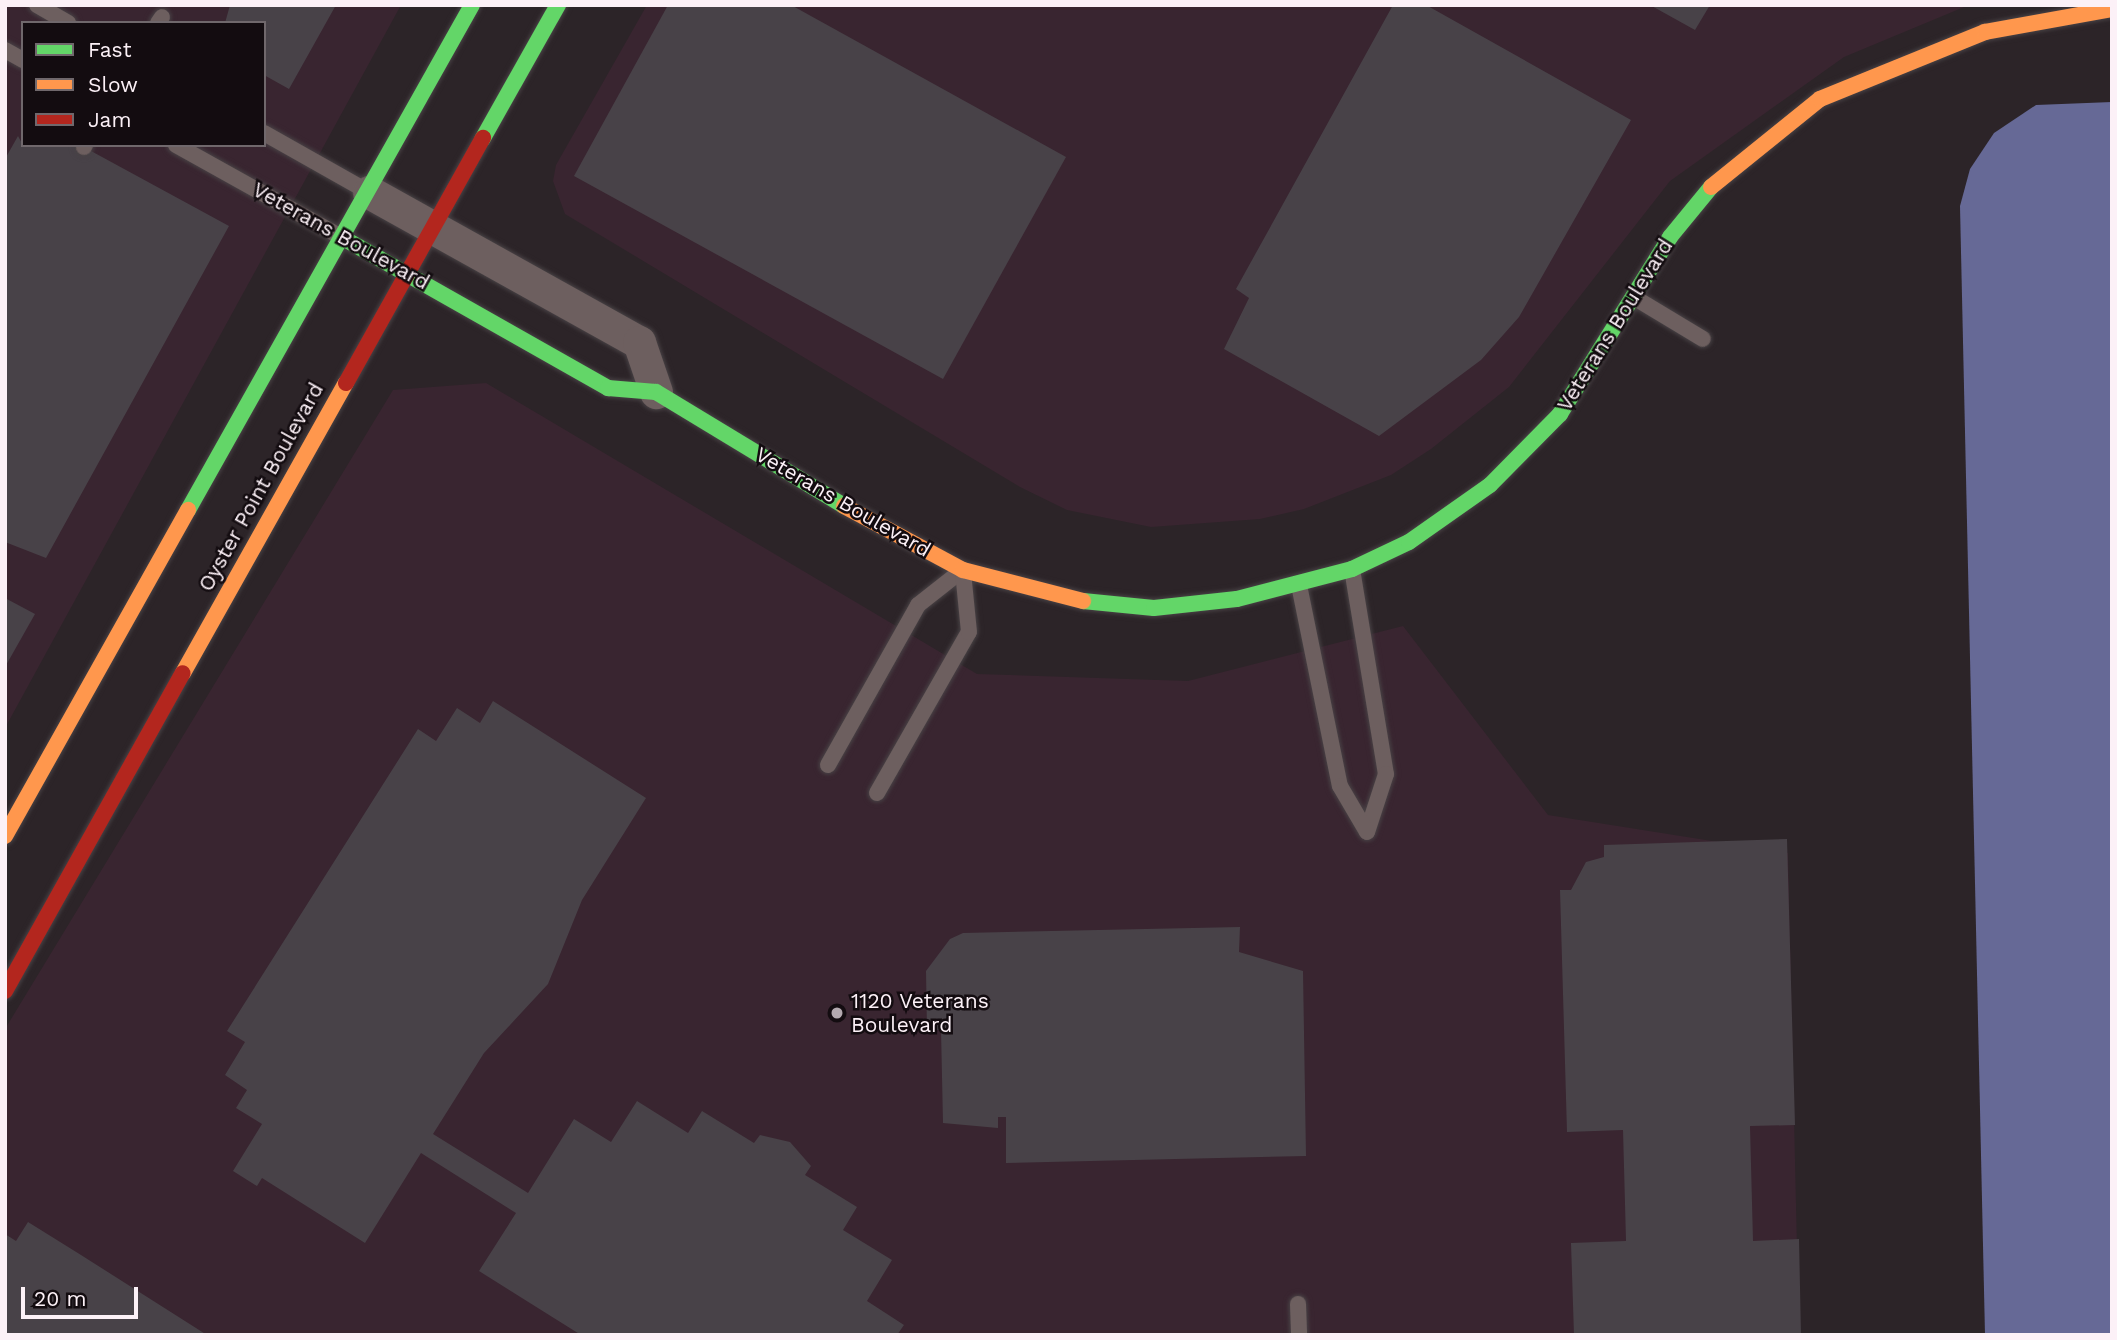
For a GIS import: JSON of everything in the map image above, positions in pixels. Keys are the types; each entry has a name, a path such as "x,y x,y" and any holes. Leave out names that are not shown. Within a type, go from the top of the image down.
{"street":[{"path":"5,836 472,5"},
{"name":"Oyster Point Boulevard","path":"5,992 405,271 558,5"},
{"name":"Veterans Boulevard","path":"343,238 608,388 656,392 903,542 963,570 1057,598 1154,608 1299,585 1352,569 1409,542 1490,485 1560,414 1670,237 1703,195 1745,154 1820,99 1985,32 2112,9"},
{"path":"369,192 639,342 656,392"}],"lane":[{"path":"37,5 65,21"},
{"path":"5,50 21,59"},
{"path":"266,134 369,192"},
{"name":"Veterans Boulevard","path":"180,147 343,238"},
{"path":"1634,298 1703,339"},
{"path":"1299,585 1340,786 1367,832 1386,774 1352,569"},
{"path":"828,765 918,606 963,570"},
{"path":"877,793 969,632 963,570"},
{"path":"1298,1304 1299,1335"}],"shaded area":[{"path":"5,5 401,5 5,728"},
{"path":"647,5 1969,5 1844,57 1670,181 1509,387 1431,449 1391,475 1304,509 1260,519 1151,527 1067,510 1020,487 565,214 553,181 556,165"},
{"path":"486,383 977,674 1188,681 1403,626 1548,815 1788,853 1799,1335 5,1335 5,1029 393,390"}],"water":[{"path":"2112,102 2112,1335 1985,1335 1960,206 1970,169 1994,133 2036,105"}],"building":[{"path":"230,5 336,5 289,89 266,76 266,21 226,21"},
{"path":"668,5 791,5 1066,157 943,379 574,176"},
{"path":"1393,5 1426,5 1631,120 1519,317 1481,360 1379,436 1224,349 1249,298 1236,289"},
{"path":"1650,5 1710,5 1695,30"},
{"path":"18,136 21,147 84,147 229,226 46,558 5,542 5,159"},
{"path":"5,598 35,614 5,667"},
{"path":"493,701 646,798 582,900 548,984 484,1053 433,1134 528,1193 574,1119 611,1142 637,1101 688,1133 702,1111 754,1143 760,1135 790,1142 811,1166 805,1175 857,1207 843,1230 892,1260 867,1301 904,1325 897,1335 581,1335 479,1271 516,1213 421,1153 365,1243 262,1178 257,1186 233,1171 262,1124 236,1108 247,1090 225,1075 245,1042 227,1031 418,729 436,741 457,708 480,723"},
{"path":"1787,839 1795,1125 1750,1126 1753,1241 1799,1239 1801,1335 1574,1335 1571,1243 1626,1241 1623,1130 1567,1132 1560,890 1571,890 1586,862 1604,857 1604,845"},
{"path":"1240,927 1239,952 1303,971 1306,1156 1006,1163 1006,1117 998,1117 998,1128 943,1123 941,1030 927,1030 926,971 950,939 963,933"},
{"path":"28,1222 207,1335 5,1335 5,1234 16,1241"}],"traffic: fast":[{"path":"188,510 472,5"},
{"path":"483,138 558,5"},
{"path":"1083,601 1154,608 1237,599 1352,569 1409,542 1490,485 1560,414 1670,237 1711,187"},
{"path":"343,238 608,388 656,392 844,506"}],"traffic: slow":[{"path":"1711,187 1820,99 1985,32 2112,9"},
{"path":"183,673 346,383"},
{"path":"844,506 963,570 1083,601"},
{"path":"5,836 188,510"}],"traffic: jam":[{"path":"346,383 483,138"},
{"path":"5,991 183,673"}],"place":[{"name":"1120 Veterans Boulevard","path":"837,1013"}]}
